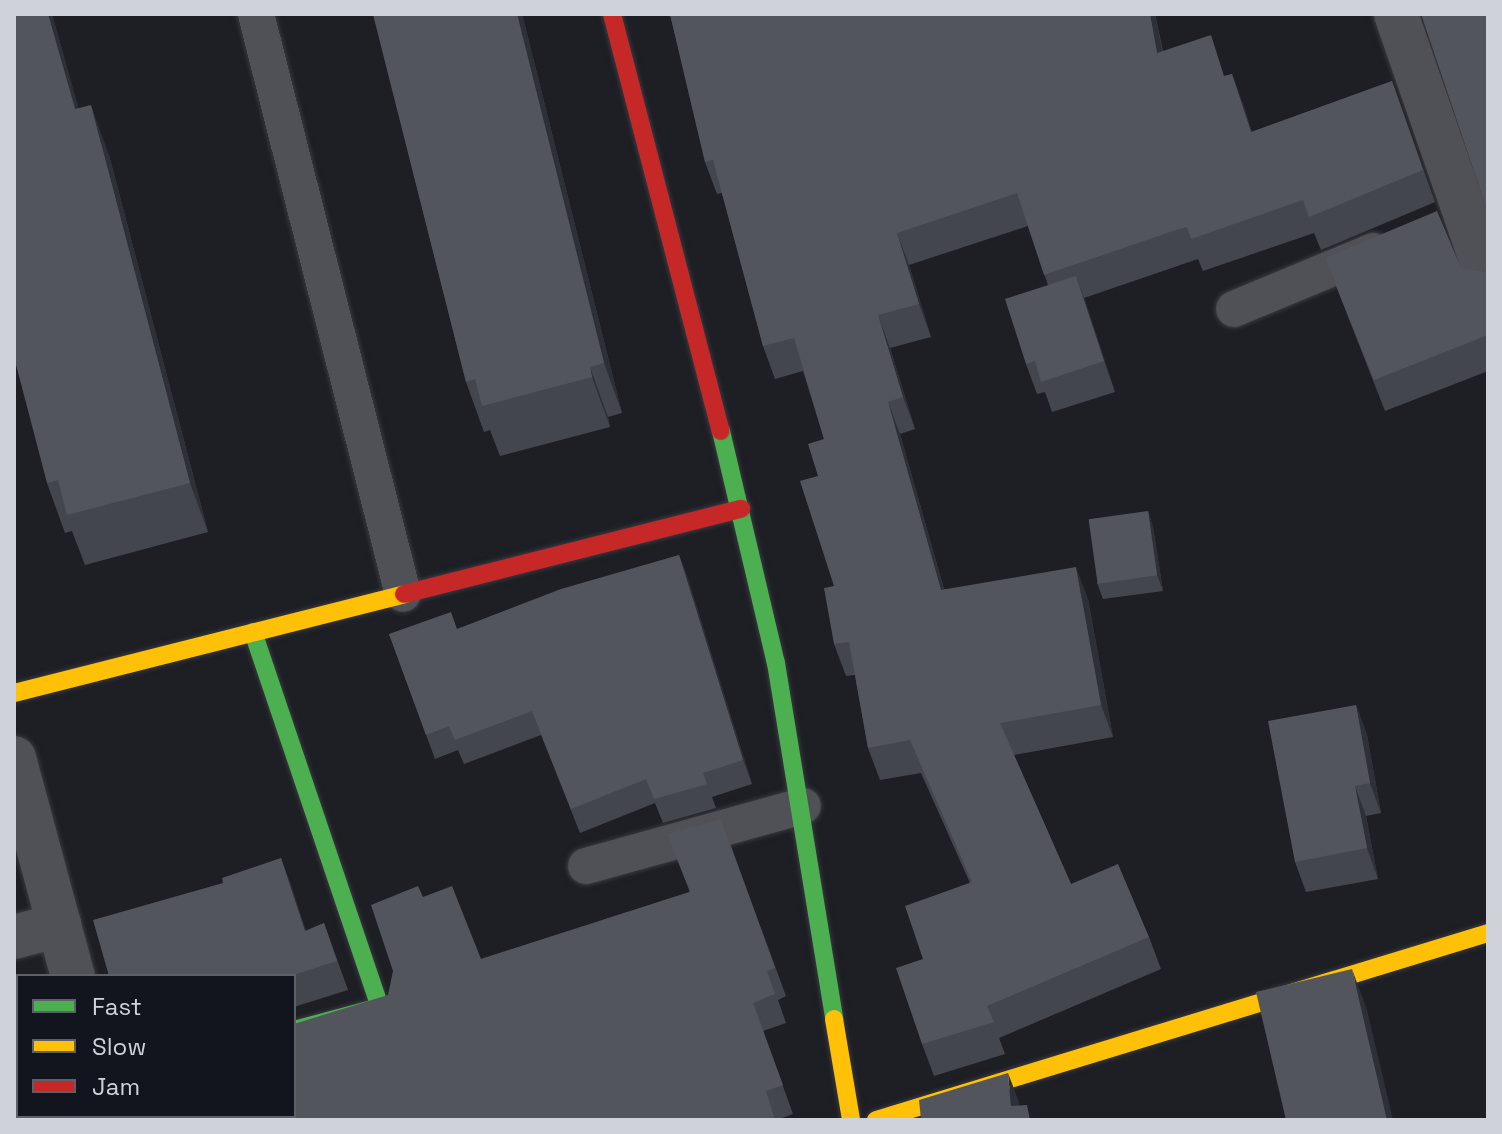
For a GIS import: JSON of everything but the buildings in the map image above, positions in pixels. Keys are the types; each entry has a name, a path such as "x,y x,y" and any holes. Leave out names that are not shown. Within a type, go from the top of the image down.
{"street":[{"path":"612,14 741,509 803,806 851,1120"},
{"path":"1396,14 1436,225 1488,280"},
{"path":"14,693 741,509"},
{"path":"253,632 380,1007 296,1029"},
{"path":"14,758 72,974"},
{"path":"14,937 59,925"},
{"path":"876,1120 1488,933"}],"lane":[{"path":"256,14 403,594"},
{"path":"1234,309 1436,225"},
{"path":"586,866 803,806"}],"traffic: fast":[{"path":"721,431 776,663 834,1019"},
{"path":"253,632 380,1007 296,1029"}],"traffic: slow":[{"path":"14,693 404,594"},
{"path":"876,1120 1488,933"},
{"path":"834,1019 851,1120"}],"traffic: jam":[{"path":"612,14 721,431"},
{"path":"404,594 741,509"}]}
